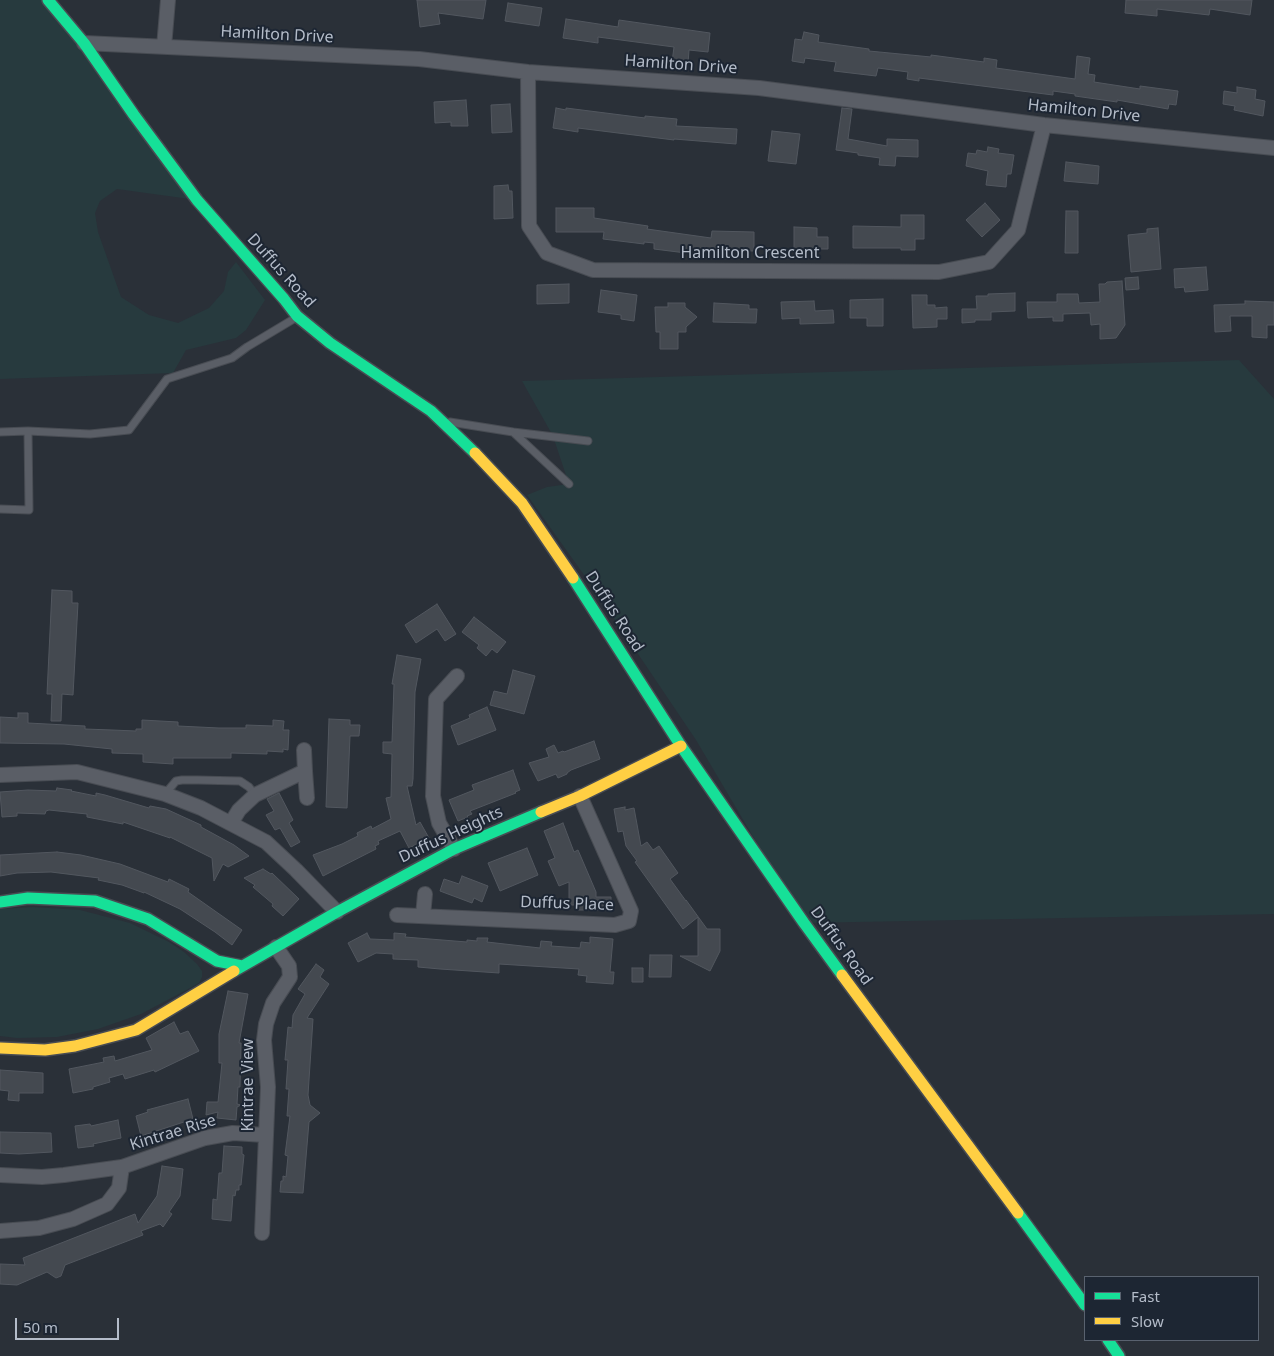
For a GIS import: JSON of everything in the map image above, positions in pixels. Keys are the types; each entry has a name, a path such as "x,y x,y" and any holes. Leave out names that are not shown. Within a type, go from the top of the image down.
{"main road":[{"name":"Duffus Road","path":"48,0 84,43 197,200 297,316 330,343 442,421 494,472 522,503 587,599 681,746 804,923 1084,1304"},
{"name":"Duffus Heights","path":"0,1048 45,1050 75,1046 136,1030 242,966 454,849 580,796 681,746"},
{"path":"0,902 28,898 94,902 148,919 217,961 242,966"},
{"path":"204,954 207,972 204,989"},
{"path":"1109,1341 1118,1356"}],"street":[{"path":"164,47 168,0"},
{"name":"Hamilton Drive","path":"84,43 419,60 528,72 759,88 1044,125 1274,148"},
{"name":"Hamilton Crescent","path":"528,72 529,226 547,253 593,270 939,272 989,262 1018,230 1044,125"},
{"path":"454,849 440,823 433,796 436,700 457,676"},
{"path":"304,750 307,798"},
{"path":"231,823 239,810 255,795 304,771"},
{"path":"0,775 77,772 165,794 201,808 266,842 337,912"},
{"name":"Duffus Place","path":"397,915 615,925 629,921 631,912 580,796"},
{"path":"423,916 425,894"},
{"name":"Kintrae View","path":"262,1233 268,1086 264,1040 266,1024 274,1003 290,977 289,966 276,947"},
{"name":"Kintrae Rise","path":"0,1175 42,1177 122,1167 205,1138 233,1133 265,1135"},
{"name":"Kintrae Rise","path":"0,1232 39,1228 73,1219 106,1204 119,1188 122,1167"}],"lane":[{"path":"0,432 28,431 90,434 129,430 167,379 232,358 297,316"},
{"path":"442,421 588,441"},
{"path":"0,508 28,510 28,431"},
{"path":"513,432 569,484"},
{"path":"165,794 176,781 198,780 240,781 249,787 255,795"}],"green space":[{"path":"0,0 48,0 197,200 117,189 100,201 95,213 98,232 121,297 149,315 178,323 209,308 224,291 228,272 236,262 265,300 246,330 236,338 186,350 173,373 0,379"},
{"path":"1239,360 1274,399 1274,914 804,923 696,740 599,596 527,495 547,487 569,484 553,436 522,381"},
{"path":"33,907 80,910 130,923 169,942 184,952 197,964 202,971 202,977 199,983 141,1014 98,1029 57,1037 17,1038 0,1036 0,909"}],"building":[{"path":"417,0 486,0 483,19 438,13 440,24 420,27"},
{"path":"1126,0 1252,0 1250,15 1210,9 1209,15 1157,9 1157,16 1125,13"},
{"path":"508,3 542,8 539,26 505,21"},
{"path":"566,19 618,27 619,20 710,33 708,52 689,50 688,64 672,62 674,47 598,37 598,43 563,38"},
{"path":"804,32 819,35 818,42 869,49 869,51 931,57 931,55 984,62 984,58 997,60 996,68 1075,79 1077,56 1090,58 1088,74 1095,75 1094,82 1140,89 1140,86 1178,91 1176,105 1169,104 1168,109 1117,100 1117,102 1075,96 1075,94 1053,91 1053,95 919,78 919,81 907,79 908,72 878,68 876,76 834,71 836,62 805,58 804,63 792,61 795,39 802,40"},
{"path":"1237,87 1256,90 1255,99 1265,101 1263,116 1234,110 1235,106 1223,104 1224,91 1237,93"},
{"path":"466,100 468,126 451,126 451,122 435,123 434,102"},
{"path":"510,104 512,132 492,133 491,105"},
{"path":"556,108 645,118 645,116 677,119 676,126 737,129 736,144 674,140 578,128 578,132 553,128"},
{"path":"842,108 852,109 848,139 887,146 887,139 918,140 918,157 896,156 895,166 879,165 880,158 836,150"},
{"path":"772,131 800,134 796,164 768,161"},
{"path":"988,147 999,149 998,153 1014,155 1011,174 1007,174 1006,187 986,185 988,171 966,166 968,153 976,154 977,150 987,152"},
{"path":"1066,162 1099,166 1098,184 1064,181"},
{"path":"508,185 509,191 512,191 513,218 494,219 494,186"},
{"path":"985,203 1000,220 982,237 966,220"},
{"path":"556,208 594,208 594,218 648,226 647,229 711,238 712,231 754,232 754,251 695,250 694,254 654,249 654,243 644,242 644,244 603,239 604,232 556,232"},
{"path":"1066,211 1078,211 1078,253 1065,253"},
{"path":"901,215 924,215 924,239 915,239 915,250 901,250 901,248 853,248 853,226 901,227"},
{"path":"794,227 817,228 817,237 828,237 828,249 794,251"},
{"path":"1158,228 1161,269 1131,272 1128,235 1147,233 1147,229"},
{"path":"1206,267 1208,290 1185,292 1184,287 1175,288 1174,269"},
{"path":"1138,277 1139,289 1126,290 1125,278"},
{"path":"1122,281 1125,325 1116,338 1100,339 1100,324 1091,325 1090,313 1063,314 1063,321 1053,321 1053,317 1028,318 1027,302 1057,302 1057,294 1078,294 1079,303 1100,302 1099,284"},
{"path":"569,284 569,303 537,304 537,285"},
{"path":"601,290 637,295 634,321 621,319 621,315 598,312"},
{"path":"1015,293 1015,311 991,312 991,320 975,320 975,322 962,323 962,309 977,309 976,296"},
{"path":"912,295 927,295 927,305 935,305 935,308 947,307 947,319 937,319 937,327 913,328"},
{"path":"883,299 883,326 867,326 867,318 850,318 850,300"},
{"path":"814,301 815,311 833,310 834,323 800,324 800,318 782,319 781,302"},
{"path":"1245,301 1274,302 1274,325 1267,325 1267,338 1252,337 1252,316 1230,316 1231,331 1215,332 1214,305 1245,304"},
{"path":"668,303 685,303 685,307 697,317 686,327 686,332 678,332 678,349 660,349 660,332 656,332 655,307 668,307"},
{"path":"714,303 749,305 749,309 757,309 756,323 713,322"},
{"path":"52,590 72,591 72,603 78,603 73,695 62,694 61,721 51,721 52,694 47,694"},
{"path":"437,604 456,634 445,641 437,629 416,643 405,625"},
{"path":"474,617 506,642 497,653 492,649 486,656 477,648 479,645 462,632"},
{"path":"397,655 421,659 415,692 413,779 412,786 407,786 416,825 420,822 429,838 409,848 400,831 378,841 379,844 375,846 376,849 323,876 313,855 342,844 358,836 357,833 371,826 372,829 391,819 386,798 391,797 392,754 383,753 383,742 392,742 394,684 392,684"},
{"path":"513,670 535,676 524,714 490,705 494,691 507,694"},
{"path":"487,707 496,730 458,745 451,726 470,718 469,715"},
{"path":"18,713 28,713 28,723 85,726 85,729 136,731 136,729 142,729 142,720 178,722 178,726 219,728 246,728 246,725 273,726 273,720 284,721 283,730 289,730 288,750 283,749 283,752 267,751 267,754 231,753 231,758 173,758 173,764 143,762 143,754 112,753 112,749 64,744 0,743 0,717 18,718"},
{"path":"329,719 350,720 350,725 360,725 359,736 350,736 347,808 326,807"},
{"path":"594,741 600,759 571,770 558,778 556,774 538,781 529,763 549,757 546,749 554,745 558,753 564,752"},
{"path":"513,770 520,790 470,811 472,814 458,821 449,800 474,790 472,785"},
{"path":"57,788 96,796 96,793 149,808 150,806 166,809 201,825 201,827 234,845 249,856 228,867 223,864 214,881 212,858 170,837 123,822 123,824 87,817 87,814 49,810 45,814 17,813 17,816 2,817 0,792 56,791"},
{"path":"279,793 293,820 289,823 300,842 291,847 280,828 275,830 266,815 274,811 267,799"},
{"path":"625,807 625,810 634,808 641,846 647,842 653,850 659,846 678,873 670,879 686,901 686,900 707,929 720,929 720,951 710,971 680,956 698,956 698,917 683,929 635,862 637,861 626,846 623,831 618,832 614,809"},
{"path":"563,823 574,852 578,850 596,892 596,897 611,897 611,910 578,910 578,905 569,905 569,882 559,886 548,861 555,858 544,831"},
{"path":"527,848 538,875 500,891 488,863"},
{"path":"57,852 81,855 120,864 168,882 169,879 189,889 188,892 242,930 232,945 180,909 144,892 98,880 99,878 51,872 17,873 0,876 0,855"},
{"path":"263,869 272,873 299,899 283,916 272,906 273,904 253,887 255,885 244,878"},
{"path":"462,876 488,886 482,902 474,898 472,903 440,891 444,879 459,884"},
{"path":"367,933 370,939 394,940 394,933 406,934 405,937 467,942 467,940 477,941 477,938 488,938 487,942 540,948 541,941 552,942 551,946 580,948 581,942 590,943 590,937 613,939 610,972 614,972 613,984 586,982 587,976 578,975 579,969 499,964 499,973 440,969 418,967 418,960 393,959 393,954 376,953 358,962 348,943"},
{"path":"650,955 672,955 671,977 649,977"},
{"path":"316,964 324,970 320,977 329,984 307,1018 313,1019 308,1095 310,1105 320,1113 309,1122 303,1193 280,1192 283,1176 286,1177 288,1156 285,1155 290,1116 287,1116 289,1089 286,1089 288,1060 285,1060 288,1027 292,1028 293,1015 305,994 298,989"},
{"path":"632,968 643,968 643,982 632,982"},
{"path":"228,991 248,994 239,1043 241,1043 240,1087 238,1087 237,1104 241,1105 237,1107 236,1120 217,1118 218,1112 206,1115 207,1102 218,1102 222,1063 219,1063 219,1034"},
{"path":"174,1022 180,1034 188,1031 199,1051 155,1072 154,1070 125,1079 123,1074 109,1078 110,1082 93,1087 93,1089 73,1093 69,1069 104,1062 103,1058 114,1056 115,1061 152,1050 146,1038"},
{"path":"0,1070 43,1073 43,1093 19,1093 19,1101 8,1100 9,1091 0,1090"},
{"path":"188,1099 193,1119 141,1136 136,1116 148,1112 147,1110"},
{"path":"118,1120 121,1138 93,1144 94,1146 78,1148 75,1126 90,1124 91,1126"},
{"path":"0,1132 51,1133 52,1152 0,1153"},
{"path":"224,1146 242,1147 242,1154 244,1155 241,1185 239,1185 239,1190 236,1190 235,1196 233,1195 231,1221 212,1219 213,1199 217,1200 219,1173 222,1173"},
{"path":"162,1166 183,1169 180,1196 169,1212 172,1214 163,1227 160,1224 141,1231 143,1235 65,1265 61,1276 56,1278 47,1272 17,1285 0,1284 0,1264 25,1265 23,1258 135,1214 138,1223 157,1196"}],"traffic: fast":[{"path":"48,0 84,43 197,200 297,316 330,343 431,411 475,453"},
{"path":"573,578 681,746 842,975"},
{"path":"234,971 337,912 454,849 541,812"},
{"path":"0,902 28,898 95,901 148,919 217,961 242,966"},
{"path":"1018,1213 1084,1304"},
{"path":"1109,1341 1119,1356"}],"traffic: slow":[{"path":"475,453 522,503 573,578"},
{"path":"541,812 580,796 681,746"},
{"path":"0,1048 45,1050 75,1046 136,1030 234,971"},
{"path":"842,975 1018,1213"}]}
